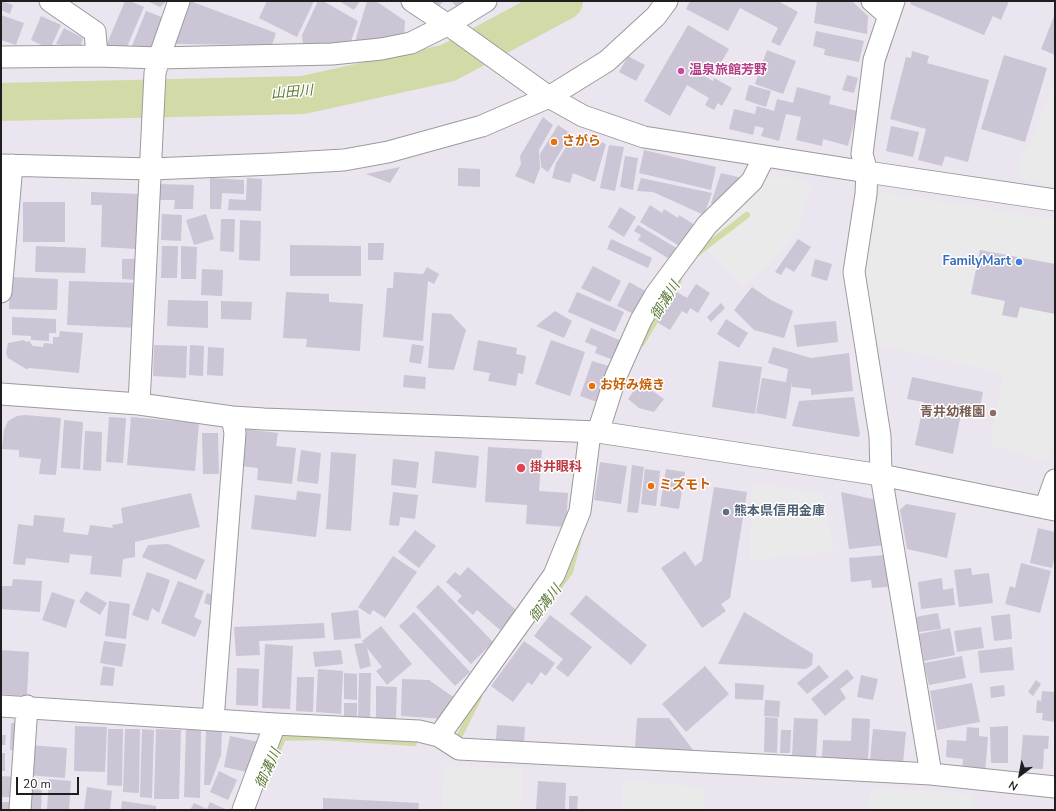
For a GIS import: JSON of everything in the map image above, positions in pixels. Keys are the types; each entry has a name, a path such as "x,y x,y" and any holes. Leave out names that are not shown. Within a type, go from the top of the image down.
{"street":[{"path":"50,1 95,32 97,56"},
{"path":"139,404 157,66 179,1"},
{"path":"412,1 543,93 583,116 644,137 720,148 764,157 1055,200"},
{"path":"1,57 97,56 157,66 332,54 381,49 411,44 451,27 486,1"},
{"path":"1,292 6,165 344,160 388,152 482,126 607,61 656,16 667,1"},
{"path":"872,1 891,8 874,60 862,154 867,172 866,194 854,272 880,436 881,475 931,774"},
{"path":"439,736 554,575 580,511 594,432 616,376 641,320 656,294 707,225 752,181 764,157"},
{"path":"1,394 139,404 232,416 594,432 881,475 1050,509 1055,480"},
{"path":"213,720 235,433 232,416"},
{"path":"1,706 27,706 275,724 419,731 439,736 459,749 931,774 1055,787"},
{"path":"20,810 27,706"},
{"path":"243,810 275,724"}],"shaded area":[{"path":"1055,79 1055,186 1017,178 1024,150 1028,150"},
{"path":"788,177 811,182 798,232 756,276 743,285 700,244 744,198 767,178"},
{"path":"880,192 1055,219 1055,445 1044,460 990,445 1003,374 877,344 865,268"},
{"path":"753,484 823,493 834,551 749,561"},
{"path":"443,766 522,769 521,810 442,810"},
{"path":"623,781 705,787 704,810 621,810"},
{"path":"870,788 973,794 972,810 869,810"}],"building":[{"path":"2,1 13,5 10,14 1,10"},
{"path":"125,1 130,1 144,7 124,54 106,46"},
{"path":"147,1 167,1 160,7"},
{"path":"190,1 276,33 272,45 174,44"},
{"path":"267,1 314,1 297,37 259,18"},
{"path":"318,1 323,1 358,21 350,44 303,44 302,35"},
{"path":"339,1 360,1 354,10"},
{"path":"367,1 376,1 405,21 404,39 354,45"},
{"path":"425,1 444,1 435,10"},
{"path":"451,1 463,1 457,7"},
{"path":"690,1 778,1 798,12 780,46 771,42 778,28 740,8 728,31 686,9"},
{"path":"817,1 852,1 868,16 867,34 814,23"},
{"path":"912,1 1009,1 1001,20 993,16 984,35 910,4"},
{"path":"146,11 164,18 150,53 132,46"},
{"path":"1055,14 1055,55 1041,49"},
{"path":"1,15 24,23 16,45 1,40"},
{"path":"41,16 61,25 50,49 31,40"},
{"name":"温泉旅館芳野","path":"688,25 729,49 718,68 705,61 699,73 713,81 714,78 732,88 722,106 718,103 714,110 705,105 709,98 687,85 670,116 644,101"},
{"path":"64,28 83,38 80,47 56,44"},
{"path":"816,31 864,41 859,62 824,55 825,49 813,46"},
{"path":"767,50 796,61 783,94 755,84"},
{"path":"912,51 929,56 927,63 989,80 968,162 945,156 942,166 918,160 926,129 890,119 906,57 911,58"},
{"path":"1004,55 1047,68 1025,142 981,129"},
{"path":"628,56 645,65 636,81 619,72"},
{"path":"847,75 858,78 854,93 842,90"},
{"path":"749,85 771,91 766,107 745,100"},
{"path":"797,87 831,96 829,104 857,111 848,146 823,139 822,146 796,140 801,117 786,114 779,141 761,136 764,128 755,126 753,135 729,129 734,109 755,114 757,106 774,111 777,99 793,103"},
{"path":"543,117 553,125 539,150 540,168 534,184 515,176 521,164 520,156"},
{"path":"558,125 571,134 548,172 541,167 540,154"},
{"path":"891,126 919,132 913,157 886,151"},
{"path":"581,135 606,144 595,182 573,173 570,183 552,178 556,163 568,144 578,148"},
{"path":"609,145 624,147 615,191 600,188"},
{"path":"644,150 716,167 711,190 639,173"},
{"path":"625,156 638,158 633,190 620,187"},
{"path":"400,167 390,183 366,174"},
{"path":"458,168 480,169 480,187 458,186"},
{"path":"721,173 742,178 715,206 711,203"},
{"path":"210,178 244,180 244,194 222,193 221,209 210,209"},
{"path":"247,178 262,179 261,211 228,210 229,199 246,200"},
{"path":"641,178 712,193 704,215 653,192 637,191"},
{"path":"160,184 194,185 193,209 174,209 175,200 159,200"},
{"path":"91,192 139,194 137,249 101,247 102,205 91,205"},
{"path":"23,202 65,202 65,242 23,242"},
{"path":"650,205 662,213 664,209 678,218 679,215 695,225 681,247 640,222"},
{"path":"620,207 636,217 624,237 608,227"},
{"path":"162,214 182,215 181,241 161,240"},
{"path":"206,214 214,239 194,245 186,220"},
{"path":"221,219 235,219 234,252 220,251"},
{"path":"240,220 261,221 260,261 239,260"},
{"path":"638,225 678,249 671,260 638,240 641,235 634,231"},
{"path":"611,239 652,258 648,268 607,249"},
{"path":"798,239 811,247 794,272 786,267 781,275 775,272"},
{"path":"368,243 384,243 383,260 368,260"},
{"path":"290,245 361,246 361,276 290,276"},
{"path":"36,246 86,248 85,273 35,272"},
{"path":"162,246 178,246 177,278 161,278"},
{"path":"181,246 197,247 196,279 181,279"},
{"path":"980,250 1055,264 1055,314 1020,307 1017,318 1002,315 1005,301 971,294"},
{"path":"122,259 139,259 138,280 122,279"},
{"path":"815,259 832,264 827,281 811,276"},
{"path":"593,266 621,281 610,302 581,288"},
{"path":"427,267 439,274 434,284 428,281 423,341 383,337 387,288 393,288 394,272 423,274"},
{"path":"202,269 223,270 222,296 201,295"},
{"path":"10,277 58,279 57,310 9,309"},
{"path":"69,281 140,283 139,328 67,325"},
{"path":"629,282 649,293 638,316 617,306"},
{"path":"696,284 710,293 698,313 690,308 687,314 682,311 670,330 657,322 677,292 687,298"},
{"path":"752,287 771,300 793,311 784,338 754,330 734,310"},
{"path":"286,292 329,294 329,302 363,304 360,351 306,347 307,339 283,338"},
{"path":"577,292 624,312 615,332 568,312"},
{"path":"168,300 208,301 208,328 167,326"},
{"path":"221,301 252,302 251,320 221,319"},
{"path":"721,303 725,308 711,322 707,317"},
{"path":"555,311 572,321 564,338 536,326"},
{"path":"432,313 451,314 466,330 454,370 428,368"},
{"path":"12,317 56,319 56,333 49,333 49,341 31,340 31,336 12,335"},
{"path":"726,319 748,333 739,348 717,334"},
{"path":"836,321 838,342 797,347 794,325"},
{"path":"591,328 624,342 616,361 595,353 597,347 585,342"},
{"path":"60,331 83,333 79,373 30,368 26,369 8,358 6,353 8,343 24,340 26,342 29,341 33,346 43,347 44,343 53,344 53,337 59,337"},
{"path":"478,340 517,348 516,354 526,356 523,374 518,373 516,386 488,381 490,373 473,370"},
{"path":"551,340 585,352 570,396 535,384"},
{"path":"412,344 424,346 421,364 409,362"},
{"path":"154,345 187,346 186,378 153,376"},
{"path":"190,345 204,346 203,376 189,375"},
{"path":"208,347 224,348 223,376 207,375"},
{"path":"773,347 811,358 849,353 853,391 811,395 811,389 792,387 792,382 786,419 756,413 762,378 786,382 788,369 768,363"},
{"path":"592,361 612,367 600,403 580,396"},
{"path":"719,361 762,367 755,414 712,407"},
{"path":"404,375 426,377 425,389 403,387"},
{"path":"912,377 983,392 979,413 962,409 953,454 915,445 924,402 907,399"},
{"path":"640,382 664,399 654,412 639,408 628,399"},
{"path":"854,397 860,435 858,437 792,426 799,401"},
{"path":"25,415 61,418 56,475 39,474 41,459 19,457 19,450 2,449 4,430 8,421 17,416"},
{"path":"109,417 126,418 123,463 106,462"},
{"path":"131,417 199,423 195,471 127,465"},
{"path":"64,420 83,422 80,469 61,468"},
{"path":"244,429 278,433 276,446 296,448 292,484 257,480 258,468 240,466"},
{"path":"85,431 102,432 101,471 83,470"},
{"path":"202,433 218,433 219,474 203,474"},
{"path":"488,447 542,450 539,491 568,493 566,527 526,524 527,505 485,502"},
{"path":"301,450 321,453 318,484 297,481"},
{"path":"435,451 479,456 476,488 432,483"},
{"path":"331,452 356,454 351,531 326,529"},
{"path":"393,459 419,462 416,488 391,485"},
{"path":"600,462 627,466 621,504 594,500"},
{"path":"632,465 644,467 638,513 627,512"},
{"path":"645,469 660,471 656,506 641,504"},
{"path":"666,469 685,472 679,509 660,506"},
{"path":"714,487 747,492 730,598 721,604 726,611 702,628 661,568 685,551 695,566 702,561"},
{"path":"297,491 321,494 316,537 251,529 255,495 296,500"},
{"path":"393,492 418,495 415,519 400,517 399,526 389,525"},
{"path":"841,492 877,500 884,545 849,549"},
{"path":"191,493 200,527 135,542 135,557 123,559 121,577 90,574 92,556 70,554 69,563 26,558 25,565 13,564 18,524 33,526 34,515 65,518 63,532 88,535 90,525 113,528 112,525 123,523 121,508"},
{"path":"906,504 956,513 947,558 907,549 900,510"},
{"path":"1038,528 1055,532 1055,556 1052,568 1030,563"},
{"path":"415,530 436,546 419,568 398,552"},
{"path":"168,544 205,560 196,580 142,557 148,545"},
{"path":"885,555 888,587 872,588 871,580 851,582 849,558"},
{"path":"393,556 417,572 385,618 373,610 370,615 358,607"},
{"path":"1021,563 1051,571 1040,613 1005,604 1010,586 1015,588"},
{"path":"468,567 517,611 500,630 477,610 473,615 457,601 462,596 446,582 455,572 460,576"},
{"path":"971,568 972,575 989,573 993,603 959,607 954,570"},
{"path":"147,572 170,580 159,613 152,608 148,621 132,615"},
{"path":"942,578 943,590 953,588 955,605 921,609 918,582"},
{"path":"13,579 42,581 40,612 1,609 1,586 12,586"},
{"path":"178,581 204,591 194,617 202,621 195,637 161,623"},
{"path":"438,585 493,642 471,664 416,607"},
{"path":"86,591 107,603 100,615 79,602"},
{"path":"52,592 75,600 66,628 42,620"},
{"path":"207,593 215,596 212,606 204,603"},
{"path":"586,595 647,645 631,665 570,614"},
{"path":"109,601 130,604 126,639 105,636"},
{"path":"358,610 361,638 334,640 331,613"},
{"path":"414,612 470,672 455,686 399,626"},
{"path":"744,612 813,654 812,665 806,669 718,664"},
{"path":"938,613 941,629 919,632 916,617"},
{"path":"1010,614 1012,639 994,641 991,616"},
{"path":"550,615 592,647 568,677 556,668 563,659 534,636"},
{"path":"324,623 325,638 259,641 260,655 236,656 234,627"},
{"path":"381,626 412,664 387,685 376,671 382,667 367,648 371,666 360,669 354,644 363,643 362,641"},
{"path":"981,627 984,648 957,652 954,631"},
{"path":"950,628 955,655 924,661 919,634"},
{"path":"104,641 126,644 122,667 100,663"},
{"path":"524,641 555,663 546,676 541,672 532,685 528,682 513,702 491,686"},
{"path":"265,644 293,646 290,709 262,708"},
{"path":"1012,647 1014,670 980,673 978,651"},
{"path":"1,650 29,652 27,696 1,694"},
{"path":"341,650 343,664 315,667 313,652"},
{"path":"962,656 966,678 929,685 924,663"},
{"path":"819,665 829,677 807,694 797,683"},
{"path":"103,666 115,668 113,686 100,685"},
{"path":"705,666 729,694 686,732 662,704"},
{"path":"237,668 259,669 258,706 236,705"},
{"path":"318,669 343,671 341,714 316,712"},
{"path":"847,669 854,678 840,689 846,698 825,716 811,699"},
{"path":"344,673 357,674 357,700 344,699"},
{"path":"359,673 371,673 370,719 358,719"},
{"path":"861,675 878,679 873,700 857,697"},
{"path":"297,677 314,677 313,712 296,711"},
{"path":"402,679 429,680 456,699 445,719 401,716"},
{"path":"1036,680 1041,684 1033,696 1028,692"},
{"path":"735,683 764,685 763,700 735,699"},
{"path":"972,683 980,722 937,730 930,691"},
{"path":"1004,685 1005,696 991,698 990,687"},
{"path":"376,686 397,687 396,719 376,718"},
{"path":"1042,691 1055,692 1055,722 1042,720 1043,713 1036,713 1037,700 1041,701"},
{"path":"765,700 780,701 779,717 764,716"},
{"path":"344,703 357,703 357,720 344,720"},
{"path":"765,717 778,718 777,753 764,752"},
{"path":"637,718 669,718 693,750 635,748"},
{"path":"794,718 818,719 816,758 792,757"},
{"path":"852,718 870,719 868,760 822,757 823,740 851,741"},
{"path":"11,723 18,723 18,750 10,750"},
{"path":"497,725 525,727 524,742 496,740"},
{"path":"75,726 107,727 105,772 74,771"},
{"path":"1008,726 1008,763 991,763 990,727"},
{"path":"967,727 979,728 979,736 988,737 985,773 962,772 963,759 946,757 947,740 966,741"},
{"path":"108,729 123,729 122,786 107,785"},
{"path":"125,729 140,729 139,793 123,792"},
{"path":"142,729 154,730 152,798 140,797"},
{"path":"156,729 181,730 179,799 154,799"},
{"path":"186,729 201,730 200,798 184,797"},
{"path":"873,729 906,732 903,763 870,760"},
{"path":"206,730 222,731 221,755 210,785 204,785"},
{"path":"781,730 791,730 790,753 780,753"},
{"path":"1,735 6,735 5,745 1,745"},
{"path":"1023,735 1049,736 1048,749 1044,749 1043,769 1020,768"},
{"path":"230,736 259,742 252,773 224,767"},
{"path":"29,745 67,748 65,778 27,775"},
{"path":"1,753 5,753 5,771 1,771"},
{"path":"219,771 237,780 228,800 210,792"},
{"path":"1,776 17,777 17,797 1,797"},
{"path":"49,779 71,781 69,810 47,810"},
{"path":"538,781 566,783 565,810 536,810"},
{"path":"87,787 112,791 110,810 84,810"},
{"path":"24,788 42,790 41,810 22,810"},
{"path":"569,796 578,796 577,810 569,810"},
{"path":"323,798 419,803 418,810 323,810"},
{"path":"122,801 156,806 156,810 121,810"},
{"path":"1,802 13,802 13,810 1,810"},
{"path":"210,802 227,810 190,810 194,803 207,809"}],"waterway":[{"name":"山田川","path":"1,102 303,95 448,63 564,1"},
{"name":"御溝川","path":"696,254 747,215"},
{"name":"御溝川","path":"642,343 679,280"},
{"name":"御溝川","path":"550,599 570,572 578,542"},
{"name":"御溝川","path":"460,735 479,697"},
{"name":"御溝川","path":"268,772 283,738 320,737 414,743"}],"place":[{"name":"温泉旅館芳野","path":"681,71"},
{"name":"さがら","path":"554,142"},
{"name":"FamilyMart","path":"1019,262"},
{"name":"お好み焼き","path":"592,386"},
{"name":"青井幼稚園","path":"993,413"},
{"name":"掛井眼科","path":"521,468"},
{"name":"ミズモト","path":"651,486"},
{"name":"熊本県信用金庫","path":"726,512"}]}
